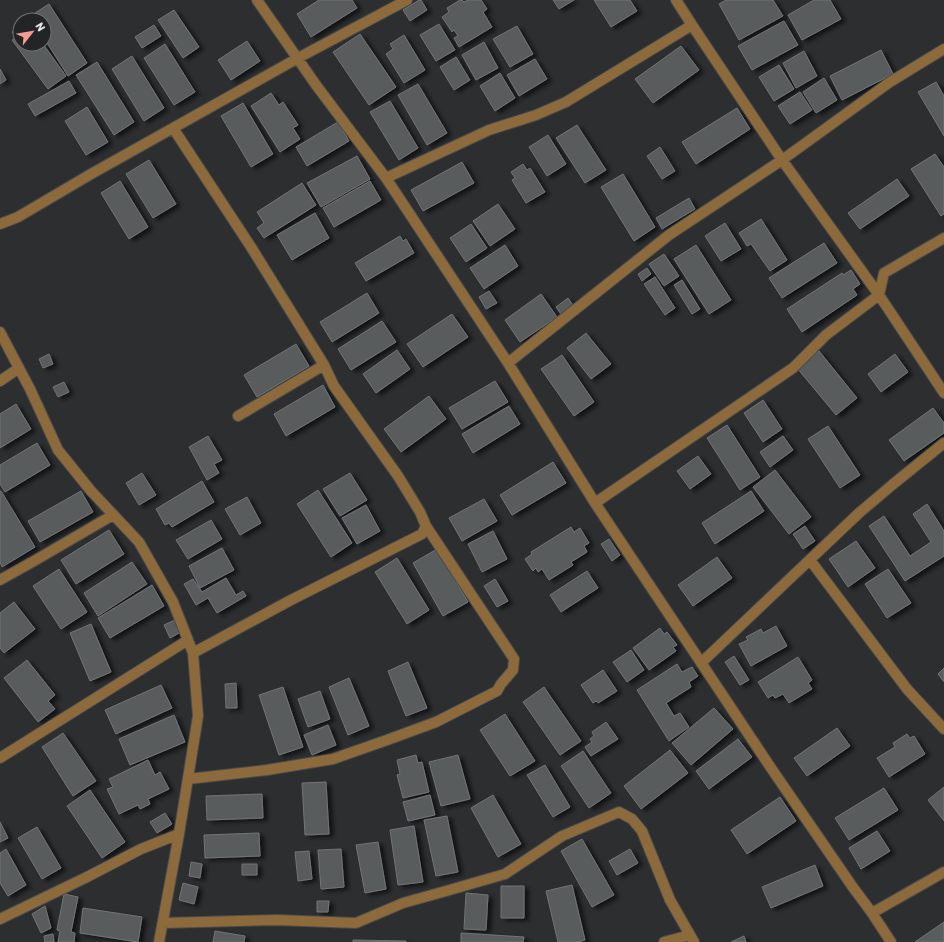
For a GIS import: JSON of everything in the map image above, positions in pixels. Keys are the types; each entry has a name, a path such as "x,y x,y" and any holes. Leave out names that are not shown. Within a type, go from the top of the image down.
{"street":[{"path":"257,0 316,85 386,178 508,363 595,503 701,663 891,942"},
{"path":"0,224 18,217 91,174 298,58 407,0"},
{"path":"676,0 782,160 879,295 944,392"},
{"path":"386,178 489,130 536,115 566,102 692,25"},
{"path":"508,363 669,235 782,160 890,82 944,49"},
{"path":"173,128 251,246 324,365 334,386 401,482 420,512 426,526 514,659 514,670 501,684 497,691 436,722 333,759 267,770 188,779"},
{"path":"595,503 793,368 826,335 879,295 884,274 944,238"},
{"path":"0,332 30,389 58,450 91,492 139,542 173,602 193,653 198,716 179,834 159,942"},
{"path":"238,416 324,365"},
{"path":"0,381 19,368"},
{"path":"701,663 859,513 944,443"},
{"path":"0,580 113,515"},
{"path":"193,653 291,600 422,534 426,526"},
{"path":"810,560 908,689 944,729"},
{"path":"0,758 188,640"},
{"path":"163,923 277,920 356,923 403,903 505,874 562,836 619,812 632,819 642,831 670,900 692,939 664,942"},
{"path":"0,919 141,849 179,834"},
{"path":"872,913 944,872"}],"building":[{"path":"319,0 352,0 357,8 311,37 297,14"},
{"path":"421,0 427,10 410,21 403,10"},
{"path":"460,0 464,2 468,0 481,0 487,9 483,12 492,27 459,47 454,38 458,36 454,30 452,32 442,17 449,12 447,8"},
{"path":"553,0 574,0 559,9"},
{"path":"594,0 630,0 637,11 611,27"},
{"path":"726,0 773,0 783,16 739,40 719,4"},
{"path":"814,0 830,0 841,19 802,40 788,15"},
{"path":"49,4 87,63 68,76 52,51 52,12 37,12"},
{"path":"174,10 199,47 183,58 158,20"},
{"path":"784,21 798,45 752,70 738,46"},
{"path":"439,24 455,50 436,61 420,35"},
{"path":"154,25 161,36 142,48 135,37"},
{"path":"517,26 533,54 510,67 493,39"},
{"path":"360,34 396,87 369,105 333,52"},
{"path":"404,35 425,70 404,83 386,54 393,49 390,44"},
{"path":"247,41 260,61 231,80 218,60"},
{"path":"484,42 498,68 476,80 462,55"},
{"path":"165,44 195,92 174,105 144,58"},
{"path":"681,46 699,70 653,103 635,79"},
{"path":"881,50 893,74 842,100 830,76"},
{"path":"804,51 817,76 796,88 783,63"},
{"path":"21,52 49,52 66,76 48,89"},
{"path":"132,56 164,108 144,121 112,69"},
{"path":"456,57 470,80 454,90 440,67"},
{"path":"535,59 547,79 519,96 507,75"},
{"path":"97,62 134,122 114,135 76,75"},
{"path":"779,65 794,89 774,101 759,77"},
{"path":"0,69 6,80 0,84"},
{"path":"500,73 515,98 495,111 480,86"},
{"path":"824,78 837,100 816,113 803,92"},
{"path":"69,81 76,93 35,116 28,104"},
{"path":"936,82 944,96 944,136 918,92"},
{"path":"418,84 447,133 427,145 398,95"},
{"path":"800,92 812,110 790,124 778,106"},
{"path":"271,93 279,105 283,102 298,125 293,128 300,139 280,152 251,106"},
{"path":"390,101 418,148 399,160 370,112"},
{"path":"243,103 273,154 251,167 221,116"},
{"path":"87,107 108,142 86,155 65,121"},
{"path":"737,108 750,129 696,164 682,142"},
{"path":"338,122 349,141 307,166 296,147"},
{"path":"577,125 606,170 585,183 556,138"},
{"path":"548,135 566,164 547,176 529,147"},
{"path":"660,147 675,171 662,179 647,156"},
{"path":"935,154 944,167 944,214 941,216 911,169"},
{"path":"357,156 370,179 321,207 307,183"},
{"path":"149,160 176,204 153,218 126,174"},
{"path":"462,162 474,183 423,211 411,190"},
{"path":"523,164 527,170 530,168 545,192 526,203 512,180 515,178 511,172"},
{"path":"623,174 655,227 634,241 601,187"},
{"path":"897,179 909,196 860,229 848,213"},
{"path":"120,181 148,227 129,239 101,193"},
{"path":"370,181 381,200 334,227 323,208"},
{"path":"302,183 316,205 264,238 257,228 264,223 257,212"},
{"path":"689,198 695,209 662,229 656,218"},
{"path":"498,204 515,229 490,246 473,221"},
{"path":"315,213 329,238 292,260 277,235"},
{"path":"761,219 787,260 770,271 751,244 747,246 739,233"},
{"path":"725,223 741,249 721,261 705,236"},
{"path":"471,224 487,248 466,262 450,238"},
{"path":"400,236 403,241 406,239 414,253 366,281 355,263"},
{"path":"824,243 837,263 782,298 769,278"},
{"path":"505,245 518,266 484,289 470,268"},
{"path":"696,245 731,300 709,314 674,259"},
{"path":"664,254 679,276 664,286 649,264"},
{"path":"647,268 651,274 642,281 638,274"},
{"path":"851,270 860,284 853,289 857,295 802,332 787,309 842,273 843,275"},
{"path":"655,277 675,308 665,315 644,284"},
{"path":"682,280 700,309 692,314 674,285"},
{"path":"489,291 497,303 486,309 479,297"},
{"path":"367,293 379,313 332,342 320,322"},
{"path":"541,294 557,317 520,342 505,320"},
{"path":"568,298 575,308 563,317 556,307"},
{"path":"452,314 468,337 423,367 407,344"},
{"path":"382,321 396,342 351,370 338,349"},
{"path":"586,333 611,364 591,379 567,348"},
{"path":"296,344 309,366 257,397 244,375"},
{"path":"397,350 410,369 376,393 363,374"},
{"path":"819,351 857,398 836,415 797,368"},
{"path":"49,354 53,364 43,368 39,359"},
{"path":"895,354 908,372 881,392 868,374"},
{"path":"562,355 594,402 574,416 541,369"},
{"path":"495,381 508,402 462,429 449,408"},
{"path":"64,382 69,392 58,397 53,387"},
{"path":"323,385 335,407 286,436 274,414"},
{"path":"429,396 446,419 401,452 384,429"},
{"path":"763,400 782,429 763,442 744,413"},
{"path":"16,404 31,429 0,448 0,414"},
{"path":"509,406 520,424 473,453 462,434"},
{"path":"933,408 944,423 944,433 904,461 889,440"},
{"path":"727,425 760,477 740,490 707,438"},
{"path":"828,426 860,475 840,488 808,439"},
{"path":"208,436 222,460 214,464 219,473 207,480 189,447"},
{"path":"783,436 793,450 770,467 760,452"},
{"path":"37,443 50,465 5,492 0,484 0,465"},
{"path":"698,456 711,474 690,489 677,471"},
{"path":"553,462 566,483 512,515 500,495"},
{"path":"775,470 811,517 789,534 753,487"},
{"path":"142,473 156,495 139,505 126,483"},
{"path":"350,473 367,500 340,516 323,489"},
{"path":"202,481 214,502 172,527 169,523 165,525 156,509"},
{"path":"318,490 352,543 331,557 297,504"},
{"path":"0,491 35,547 2,567 0,562"},
{"path":"81,491 93,512 40,542 28,521"},
{"path":"751,491 764,511 715,544 702,523"},
{"path":"247,497 261,523 240,535 225,509"},
{"path":"484,499 497,521 462,541 449,518"},
{"path":"927,504 944,531 944,556 905,581 869,526 884,516 910,556 931,542 913,514"},
{"path":"366,505 380,531 357,544 342,518"},
{"path":"211,520 222,539 188,559 176,540"},
{"path":"805,526 815,541 803,549 793,534"},
{"path":"571,527 574,532 580,528 589,543 584,546 587,552 571,562 573,565 549,580 542,569 538,572 536,568 533,571 525,559 532,554 531,552"},
{"path":"109,530 124,554 76,584 61,560"},
{"path":"493,531 507,559 482,572 468,544"},
{"path":"609,539 620,555 612,561 601,544"},
{"path":"856,541 875,568 848,587 829,559"},
{"path":"222,548 234,570 200,588 189,566"},
{"path":"437,549 468,602 443,616 413,563"},
{"path":"717,557 732,578 693,606 678,585"},
{"path":"397,558 429,610 407,624 375,572"},
{"path":"132,562 147,584 98,616 84,593"},
{"path":"59,569 87,612 61,629 33,586"},
{"path":"888,569 911,603 887,618 865,584"},
{"path":"587,571 598,588 561,612 550,595"},
{"path":"226,578 236,595 243,591 246,596 217,613 208,598 196,605 184,584 193,579 202,592"},
{"path":"495,579 508,601 497,607 484,586"},
{"path":"152,585 164,606 110,638 98,618"},
{"path":"14,602 35,629 4,653 0,648 0,613"},
{"path":"175,620 181,632 170,638 164,625"},
{"path":"91,624 111,672 90,681 70,633"},
{"path":"776,626 787,646 751,666 739,644 748,640 746,637 761,629 763,633"},
{"path":"660,628 664,634 667,632 677,645 673,647 676,651 649,670 633,648"},
{"path":"631,650 644,670 627,682 613,662"},
{"path":"734,656 749,680 740,685 725,662"},
{"path":"798,657 812,680 808,683 812,689 789,703 783,694 775,698 773,695 768,698 758,682"},
{"path":"27,660 55,695 48,701 55,709 38,722 4,678"},
{"path":"408,662 427,708 406,716 388,671"},
{"path":"677,664 682,672 692,667 698,676 689,682 691,687 666,703 674,716 680,713 689,727 669,741 637,690"},
{"path":"944,668 944,682 938,674"},
{"path":"603,670 617,691 598,703 596,701 593,703 581,685"},
{"path":"349,678 369,726 348,735 329,687"},
{"path":"236,683 237,708 226,708 225,684"},
{"path":"161,685 172,708 116,734 105,710"},
{"path":"283,687 303,747 279,755 259,695"},
{"path":"544,687 581,741 560,755 523,702"},
{"path":"320,691 330,719 308,727 298,699"},
{"path":"714,708 733,729 691,765 672,743"},
{"path":"505,714 535,761 510,776 480,730"},
{"path":"174,715 185,742 130,765 119,739"},
{"path":"606,722 618,739 591,756 585,747 592,742 590,739 594,736 592,732"},
{"path":"328,725 336,745 312,755 304,735"},
{"path":"837,728 850,746 807,776 794,758"},
{"path":"63,733 96,781 73,796 42,747"},
{"path":"907,734 910,738 914,736 925,754 889,777 877,758 895,747 893,743"},
{"path":"738,739 752,757 709,789 696,771"},
{"path":"670,750 688,773 641,809 624,786"},
{"path":"583,751 611,793 589,808 561,766"},
{"path":"416,755 418,763 422,762 429,792 403,798 397,775 400,774 397,760"},
{"path":"458,755 470,799 441,806 429,762"},
{"path":"148,760 155,775 160,772 169,789 148,799 150,804 140,809 138,805 119,814 107,789 113,787 109,779"},
{"path":"545,765 570,807 553,817 527,775"},
{"path":"326,782 329,834 305,835 302,783"},
{"path":"944,787 944,821 928,800"},
{"path":"884,788 898,810 849,840 835,818"},
{"path":"90,790 125,842 102,858 67,806"},
{"path":"262,794 263,818 207,820 206,796"},
{"path":"430,795 435,815 408,821 403,802"},
{"path":"493,795 521,844 498,857 471,808"},
{"path":"780,797 796,821 747,854 731,830"},
{"path":"165,813 172,824 157,833 150,822"},
{"path":"447,816 458,872 436,876 424,820"},
{"path":"0,822 8,838 0,842"},
{"path":"414,826 423,882 398,885 390,830"},
{"path":"37,827 61,868 42,879 18,838"},
{"path":"877,831 890,851 861,869 849,848"},
{"path":"259,833 260,856 205,858 204,835"},
{"path":"582,839 614,895 592,907 561,851"},
{"path":"378,842 386,889 365,893 356,845"},
{"path":"6,849 26,885 8,896 0,883 0,853"},
{"path":"341,849 344,887 321,889 318,850"},
{"path":"630,849 638,863 617,875 609,861"},
{"path":"309,851 312,879 298,881 295,852"},
{"path":"191,862 202,864 200,878 189,876"},
{"path":"242,864 257,864 257,875 242,875"},
{"path":"815,865 823,886 771,908 762,887"},
{"path":"183,883 198,887 194,904 179,900"},
{"path":"572,885 585,940 578,942 558,942 546,891"},
{"path":"501,886 524,886 524,918 501,918"},
{"path":"466,893 488,895 486,930 464,929"},
{"path":"64,894 78,897 71,932 75,933 74,942 58,942 60,931 57,930"},
{"path":"317,901 329,901 328,912 317,912"},
{"path":"45,906 51,928 41,933 32,914"},
{"path":"83,908 142,917 138,942 80,933"},
{"path":"944,922 944,942 915,942"},
{"path":"215,931 245,936 244,942 213,942"},
{"path":"461,933 524,937 523,942 461,942"},
{"path":"53,934 54,942 45,942 44,936"},
{"path":"744,936 746,942 731,942"},
{"path":"353,940 406,941 406,942 353,942"}]}
